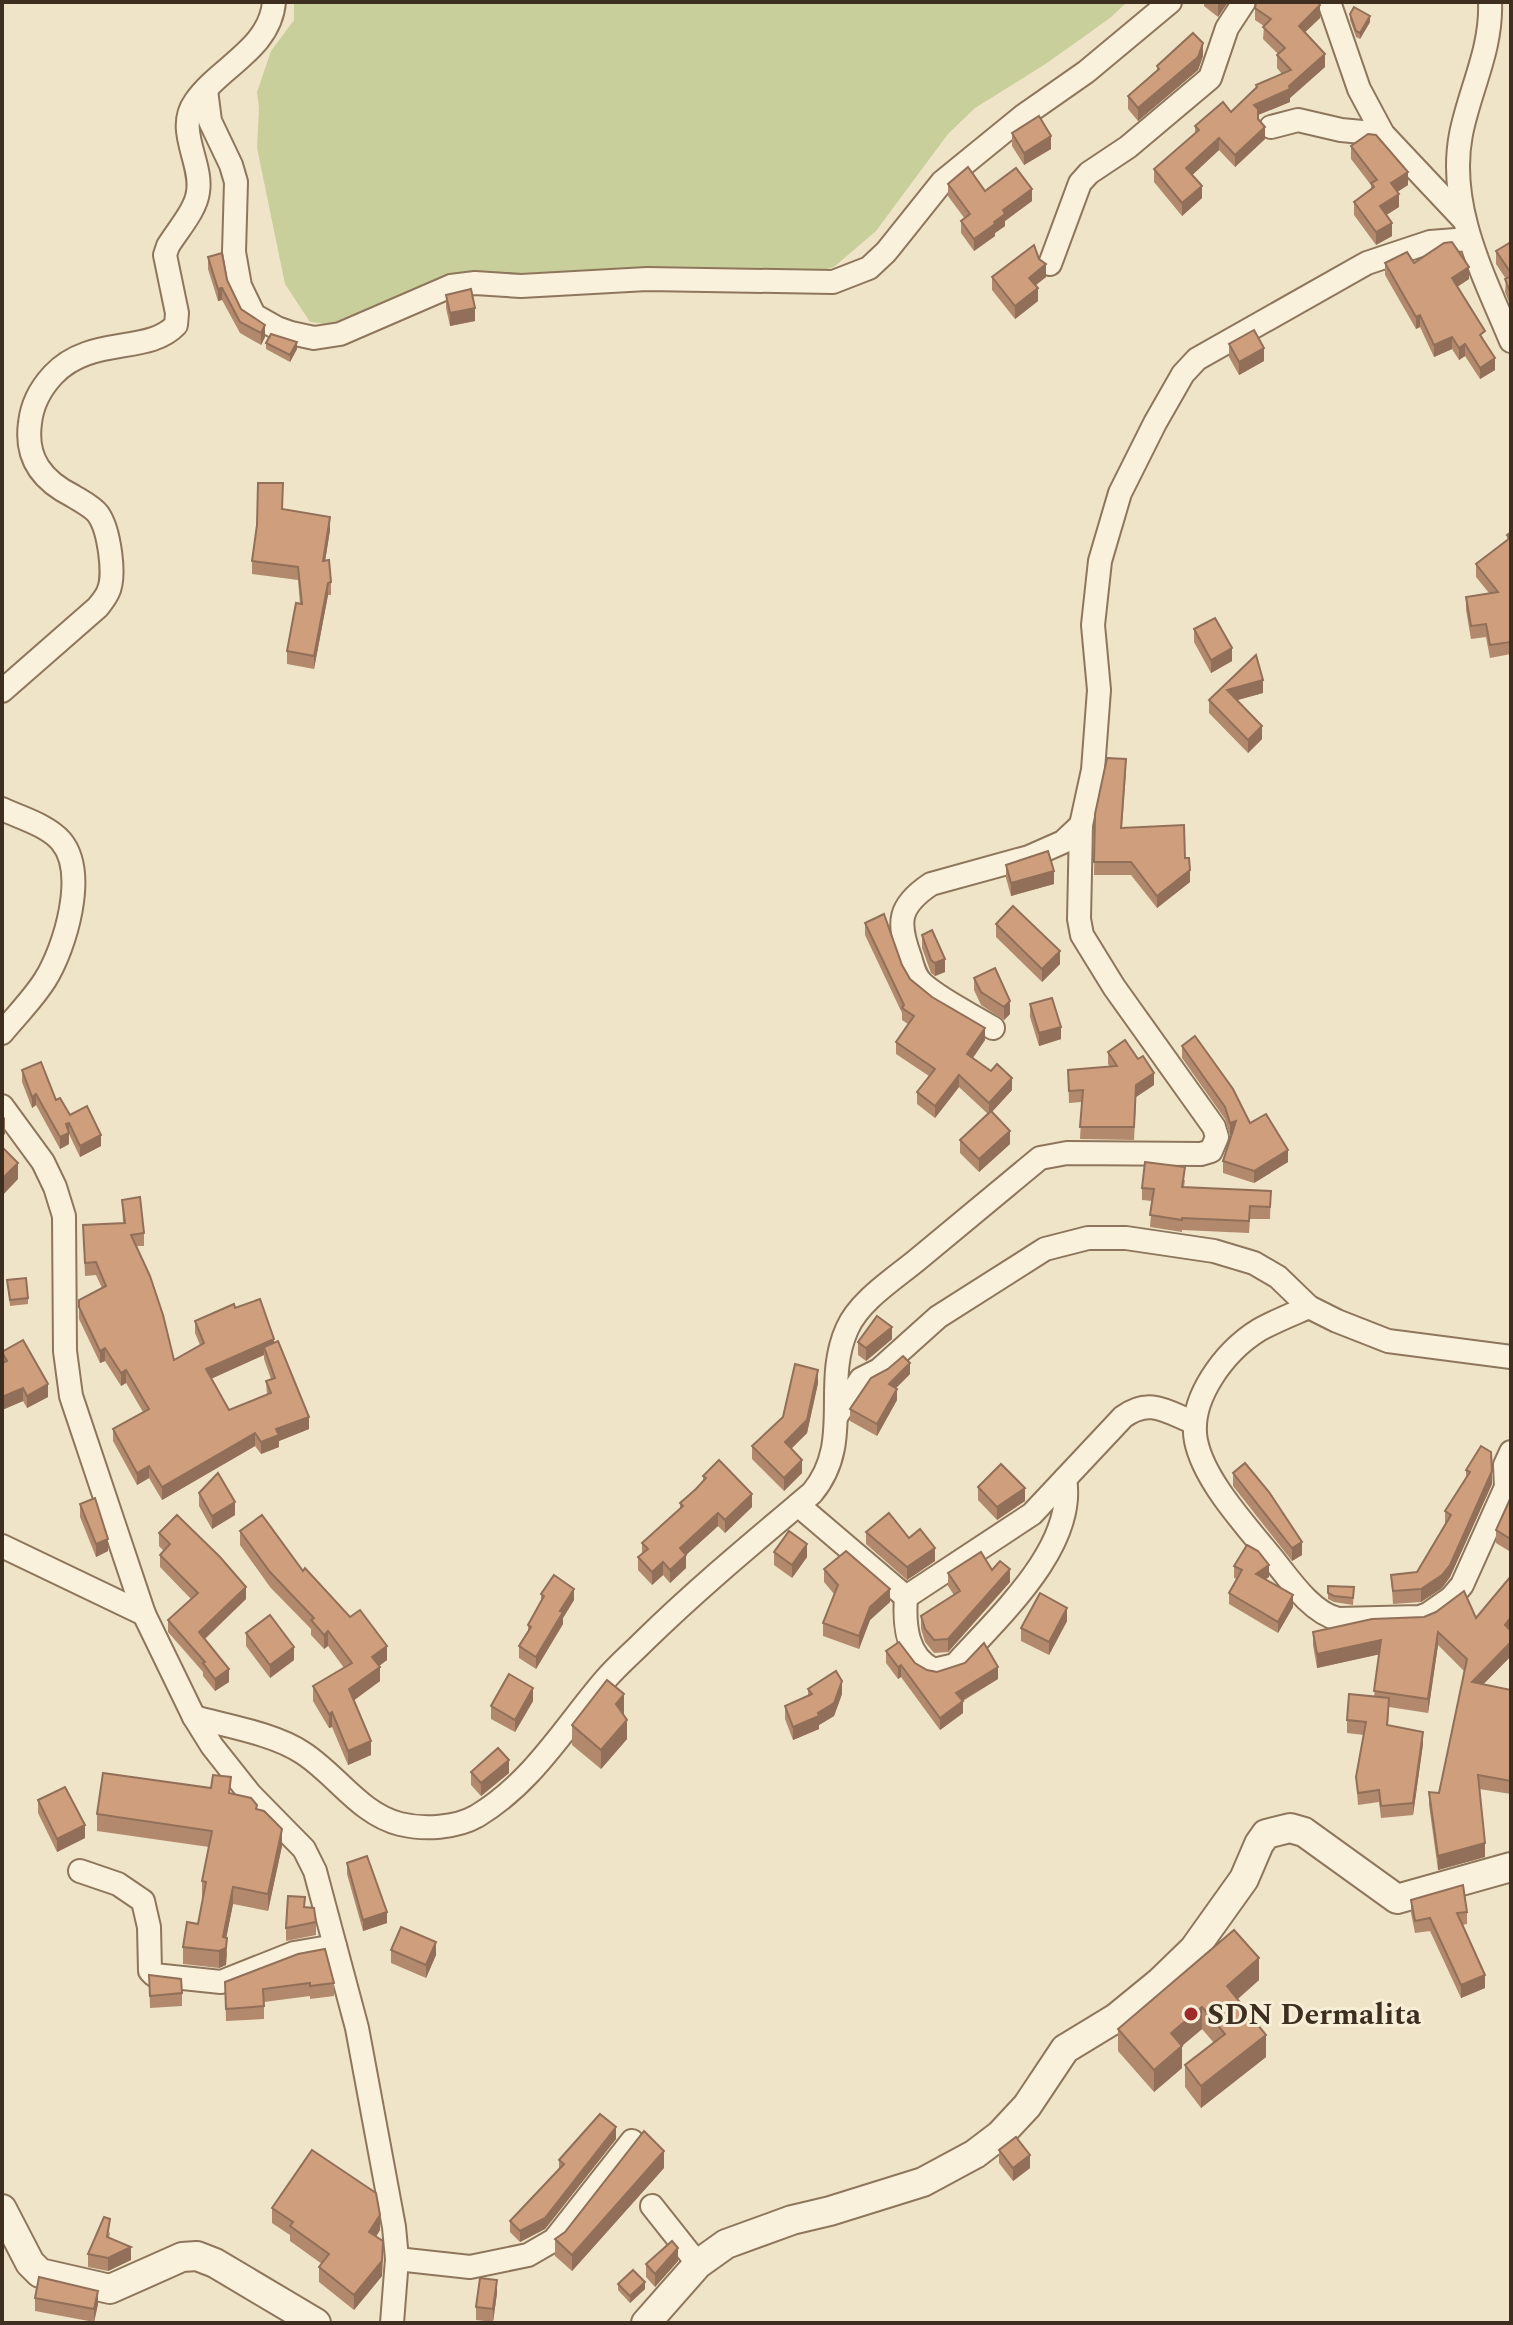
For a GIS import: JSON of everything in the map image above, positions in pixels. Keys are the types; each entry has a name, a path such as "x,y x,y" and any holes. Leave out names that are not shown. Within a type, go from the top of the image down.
{"street":[{"path":"2,691 98,607 109,591 111,560 106,533 98,514 56,487 33,462 29,427 33,405 44,385 62,365 81,353 164,335 176,325 177,313 165,255 197,199 198,178 187,127 194,102 262,35 273,13 274,2"},
{"path":"206,90 210,121 236,182 234,252 240,286 254,315 277,328 314,338 340,334 451,286 463,284 521,286 647,279 833,282 851,277 869,268 886,252 942,182 1023,116 1086,72 1170,2"},
{"path":"1050,264 1080,183 1210,78 1227,28 1244,2"},
{"path":"1329,2 1359,89 1383,134 1466,230"},
{"path":"1490,2 1488,39 1461,136 1458,166 1466,230 1511,341"},
{"path":"1271,127 1298,120 1350,132 1383,134"},
{"path":"194,1717 272,1739 302,1752 369,1810 399,1824 449,1826 474,1818 509,1794 552,1748 606,1679 665,1621 826,1477 834,1450 837,1363 848,1325 885,1287 1040,1158 1067,1153 1201,1154 1211,1151 1217,1137 1214,1127 1114,987 1082,935 1079,919 1081,825 1093,770 1099,690 1093,625 1100,561 1120,493 1183,374 1213,348 1367,263 1466,230"},
{"path":"2,809 59,839 68,851 74,870 74,888 63,939 45,980 2,1033"},
{"path":"993,1028 920,982 901,933 901,919 906,906 931,884 1029,857 1063,842 1081,825"},
{"path":"2,1106 43,1162 64,1216 65,1351 71,1396 144,1614 194,1717 231,1773 304,1849 315,1871 357,2028 394,2227 397,2259 392,2323"},
{"path":"836,1417 861,1379 879,1370 938,1317 1045,1249 1088,1238 1126,1238 1214,1251 1254,1263 1278,1277 1309,1307 1388,1341 1511,1357"},
{"path":"1309,1307 1258,1331 1211,1378 1198,1401 1196,1442 1209,1474 1239,1517 1326,1616 1338,1619 1420,1617 1457,1593 1506,1487 1505,1465 1511,1452"},
{"path":"906,1597 1032,1514 1135,1408 1157,1408 1195,1423"},
{"path":"906,1597 904,1621 910,1645 927,1667 934,1670 955,1665 1041,1566 1064,1518 1067,1501 1065,1479"},
{"path":"798,1505 906,1597"},
{"path":"2,1546 144,1614"},
{"path":"646,2323 698,2264 726,2244 757,2231 923,2182 988,2145 1027,2106 1065,2049 1116,2018 1194,1949 1244,1879 1266,1834 1290,1828 1304,1832 1397,1899 1511,1867"},
{"path":"80,1871 118,1884 143,1901 149,1927 150,1971 154,1975 221,1982 294,1953 335,1946"},
{"path":"397,2259 470,2267 528,2255 554,2240 632,2141"},
{"path":"652,2206 698,2264"},
{"path":"2,2209 30,2263 40,2273 110,2289 182,2257 197,2256 215,2263 316,2323"}],"green space":[{"path":"294,2 1127,2 1110,18 1047,63 975,108 948,134 876,231 834,267 797,277 758,269 495,276 347,326 310,322 285,284 257,148 257,92 271,51 294,20"}],"building":[{"path":"1256,2 1318,2 1320,5 1299,26 1325,54 1289,86 1290,89 1254,105 1258,109 1258,119 1265,127 1235,155 1219,138 1186,168 1202,186 1182,203 1154,169 1199,130 1195,126 1223,102 1231,112 1256,85 1291,70 1277,55 1285,48 1263,27 1271,19 1255,8"},
{"path":"1354,7 1370,16 1360,33 1356,31 1350,14"},
{"path":"1193,33 1203,43 1198,57 1138,108 1128,96"},
{"path":"1039,116 1051,136 1024,153 1012,133"},
{"path":"1368,134 1376,135 1408,172 1391,183 1399,194 1380,206 1392,223 1376,232 1354,202 1374,187 1371,183 1377,180 1351,146"},
{"path":"968,167 985,191 1016,168 1032,189 1003,210 1005,214 995,224 974,239 961,221 970,214 948,184"},
{"path":"1452,242 1469,267 1452,278 1485,331 1480,335 1495,358 1480,368 1465,344 1459,348 1452,337 1434,345 1420,315 1416,317 1385,263 1407,252 1414,263 1444,243"},
{"path":"1511,242 1511,273 1496,251"},
{"path":"1034,245 1039,259 1046,264 1029,278 1038,288 1015,306 992,277"},
{"path":"222,253 227,280 241,309 265,325 261,333 240,322 222,288 218,289 208,257"},
{"path":"1511,276 1511,294 1505,279"},
{"path":"471,289 475,308 450,313 446,295"},
{"path":"1254,330 1264,348 1239,362 1229,344"},
{"path":"271,334 297,342 290,355 266,343"},
{"path":"258,483 283,483 282,509 330,517 323,561 329,560 331,582 328,583 314,656 287,651 296,603 302,604 298,567 252,561"},
{"path":"1511,532 1511,642 1490,645 1486,624 1471,626 1466,597 1498,592 1476,564 1510,538 1507,535"},
{"path":"1215,618 1232,648 1211,660 1194,629"},
{"path":"1256,655 1263,680 1227,690 1262,726 1248,740 1209,700"},
{"path":"1107,758 1126,759 1121,828 1184,825 1185,858 1189,858 1190,870 1157,896 1131,862 1094,862 1095,814"},
{"path":"1048,851 1054,871 1011,883 1006,865"},
{"path":"1013,906 1060,951 1042,969 996,924"},
{"path":"884,914 910,979 932,997 985,1028 967,1054 991,1071 997,1064 1012,1078 989,1103 959,1075 935,1106 917,1092 935,1069 896,1042 914,1016 902,1008 904,1005 865,923"},
{"path":"932,930 945,959 935,963 922,935"},
{"path":"995,968 1010,1001 1004,1007 981,992 974,978"},
{"path":"1052,998 1061,1027 1039,1033 1030,1004"},
{"path":"1195,1036 1233,1089 1250,1123 1266,1114 1288,1150 1254,1171 1223,1161 1236,1121 1230,1123 1225,1107 1182,1046"},
{"path":"1125,1040 1138,1059 1143,1056 1154,1073 1136,1085 1134,1127 1080,1127 1083,1090 1069,1091 1068,1070 1117,1066 1108,1052"},
{"path":"41,1062 56,1100 60,1098 70,1115 87,1106 101,1135 80,1146 69,1123 66,1124 69,1133 60,1137 36,1094 32,1097 22,1070"},
{"path":"991,1111 1010,1131 979,1159 960,1140"},
{"path":"2,1147 18,1163 2,1179"},
{"path":"1145,1162 1185,1167 1182,1187 1271,1191 1270,1207 1250,1206 1249,1221 1182,1220 1150,1215 1154,1189 1142,1188"},
{"path":"140,1197 144,1233 131,1235 150,1276 174,1360 204,1343 195,1321 234,1304 235,1308 260,1299 274,1339 206,1369 229,1410 271,1393 266,1381 275,1378 264,1347 278,1341 309,1417 276,1429 279,1435 261,1442 255,1433 162,1487 149,1466 137,1473 113,1429 149,1409 126,1370 121,1373 105,1348 100,1351 79,1307 79,1300 106,1286 96,1262 85,1263 83,1225 125,1223 122,1200"},
{"path":"26,1278 28,1298 10,1300 7,1280"},
{"path":"877,1316 892,1327 866,1348 858,1342"},
{"path":"23,1340 48,1384 27,1396 23,1388 2,1397 2,1363 7,1361 2,1352"},
{"path":"903,1356 910,1363 889,1384 897,1389 877,1424 850,1409 871,1378"},
{"path":"795,1364 818,1370 807,1420 785,1442 802,1460 784,1478 752,1446 783,1417"},
{"path":"1481,1446 1491,1452 1492,1471 1450,1565 1442,1575 1421,1589 1393,1591 1391,1575 1417,1572 1451,1515 1445,1511 1470,1472 1466,1470"},
{"path":"719,1460 752,1494 725,1520 718,1513 680,1548 686,1555 670,1570 663,1562 652,1572 638,1557 648,1549 642,1543 683,1506 680,1503 706,1478 703,1476"},
{"path":"1245,1463 1269,1492 1302,1542 1292,1548 1233,1473"},
{"path":"1001,1464 1025,1488 997,1507 978,1487"},
{"path":"218,1473 235,1502 212,1516 199,1493"},
{"path":"1511,1497 1511,1535 1509,1538 1496,1530"},
{"path":"95,1498 108,1539 96,1544 80,1504"},
{"path":"889,1513 909,1538 920,1529 935,1548 907,1567 866,1532"},
{"path":"177,1515 246,1587 199,1632 229,1669 215,1679 205,1662 168,1620 198,1593 160,1555 170,1544 159,1533"},
{"path":"262,1515 303,1571 305,1568 350,1617 360,1610 387,1646 372,1657 380,1667 349,1689 371,1741 348,1751 332,1712 329,1714 313,1686 352,1663 328,1631 324,1635 311,1620 314,1618 270,1572 240,1531"},
{"path":"789,1531 807,1544 792,1565 774,1552"},
{"path":"1247,1545 1258,1551 1269,1565 1256,1574 1293,1595 1278,1622 1229,1593 1242,1570 1234,1566"},
{"path":"846,1551 890,1589 870,1607 859,1636 823,1623 838,1585 824,1569"},
{"path":"981,1552 992,1570 1000,1561 1010,1569 948,1639 934,1640 925,1629 921,1616 960,1591 948,1573"},
{"path":"554,1575 574,1589 536,1657 519,1646 531,1627 528,1625 544,1596 541,1594"},
{"path":"1511,1576 1511,1617 1505,1625 1511,1631 1511,1642 1472,1682 1511,1690 1511,1781 1478,1775 1485,1843 1438,1856 1429,1792 1439,1793 1467,1659 1438,1632 1428,1699 1374,1691 1381,1640 1317,1654 1313,1632 1372,1619 1424,1617 1464,1591 1476,1618"},
{"path":"1328,1586 1354,1587 1353,1598 1334,1596 1328,1593"},
{"path":"1040,1593 1067,1608 1049,1642 1021,1628"},
{"path":"270,1615 294,1647 270,1665 246,1633"},
{"path":"899,1642 915,1663 927,1670 937,1672 965,1663 984,1643 998,1667 956,1693 963,1701 940,1718 901,1665 898,1667 886,1651"},
{"path":"836,1671 842,1681 834,1703 818,1713 819,1716 793,1727 785,1706 812,1694 808,1689"},
{"path":"509,1674 533,1688 515,1720 491,1706"},
{"path":"607,1680 624,1694 616,1704 627,1720 601,1750 572,1725"},
{"path":"1349,1694 1389,1698 1387,1725 1423,1732 1413,1803 1381,1806 1379,1790 1358,1793 1356,1777 1366,1722 1347,1720"},
{"path":"498,1748 509,1760 481,1783 471,1772"},
{"path":"103,1773 211,1788 213,1775 231,1777 229,1793 251,1798 257,1805 256,1809 264,1811 282,1829 268,1894 233,1887 223,1937 227,1938 226,1948 219,1951 183,1947 187,1922 198,1924 206,1882 202,1881 212,1831 97,1814"},
{"path":"65,1787 85,1825 57,1839 38,1800"},
{"path":"367,1856 387,1912 363,1920 347,1863"},
{"path":"1463,1885 1467,1912 1457,1913 1485,1975 1461,1985 1430,1918 1415,1921 1411,1900"},
{"path":"288,1896 305,1897 304,1907 314,1908 316,1922 286,1928"},
{"path":"401,1927 436,1942 426,1965 391,1950"},
{"path":"1234,1930 1259,1958 1227,1986 1266,2035 1201,2086 1185,2065 1225,2034 1202,2007 1171,2033 1182,2046 1154,2070 1118,2029"},
{"path":"325,1949 334,1983 263,1989 264,2006 226,2009 225,1982 298,1954"},
{"path":"149,1975 181,1979 182,1993 150,1996"},
{"path":"600,2114 616,2127 545,2218 520,2231 510,2221 564,2164 559,2160"},
{"path":"644,2131 664,2151 572,2255 555,2239 565,2232"},
{"path":"1016,2137 1030,2155 1013,2168 999,2150"},
{"path":"312,2150 376,2193 380,2215 369,2232 383,2241 382,2261 354,2295 319,2267 329,2254 290,2226 293,2222 272,2208"},
{"path":"104,2217 110,2219 107,2237 131,2247 108,2258 88,2254"},
{"path":"672,2241 678,2248 655,2274 646,2264"},
{"path":"633,2270 645,2282 630,2296 618,2284"},
{"path":"39,2277 98,2291 94,2309 35,2298"},
{"path":"480,2278 497,2280 493,2309 476,2307"}],"place":[{"name":"SDN Dermalita","path":"1191,2014"}]}
